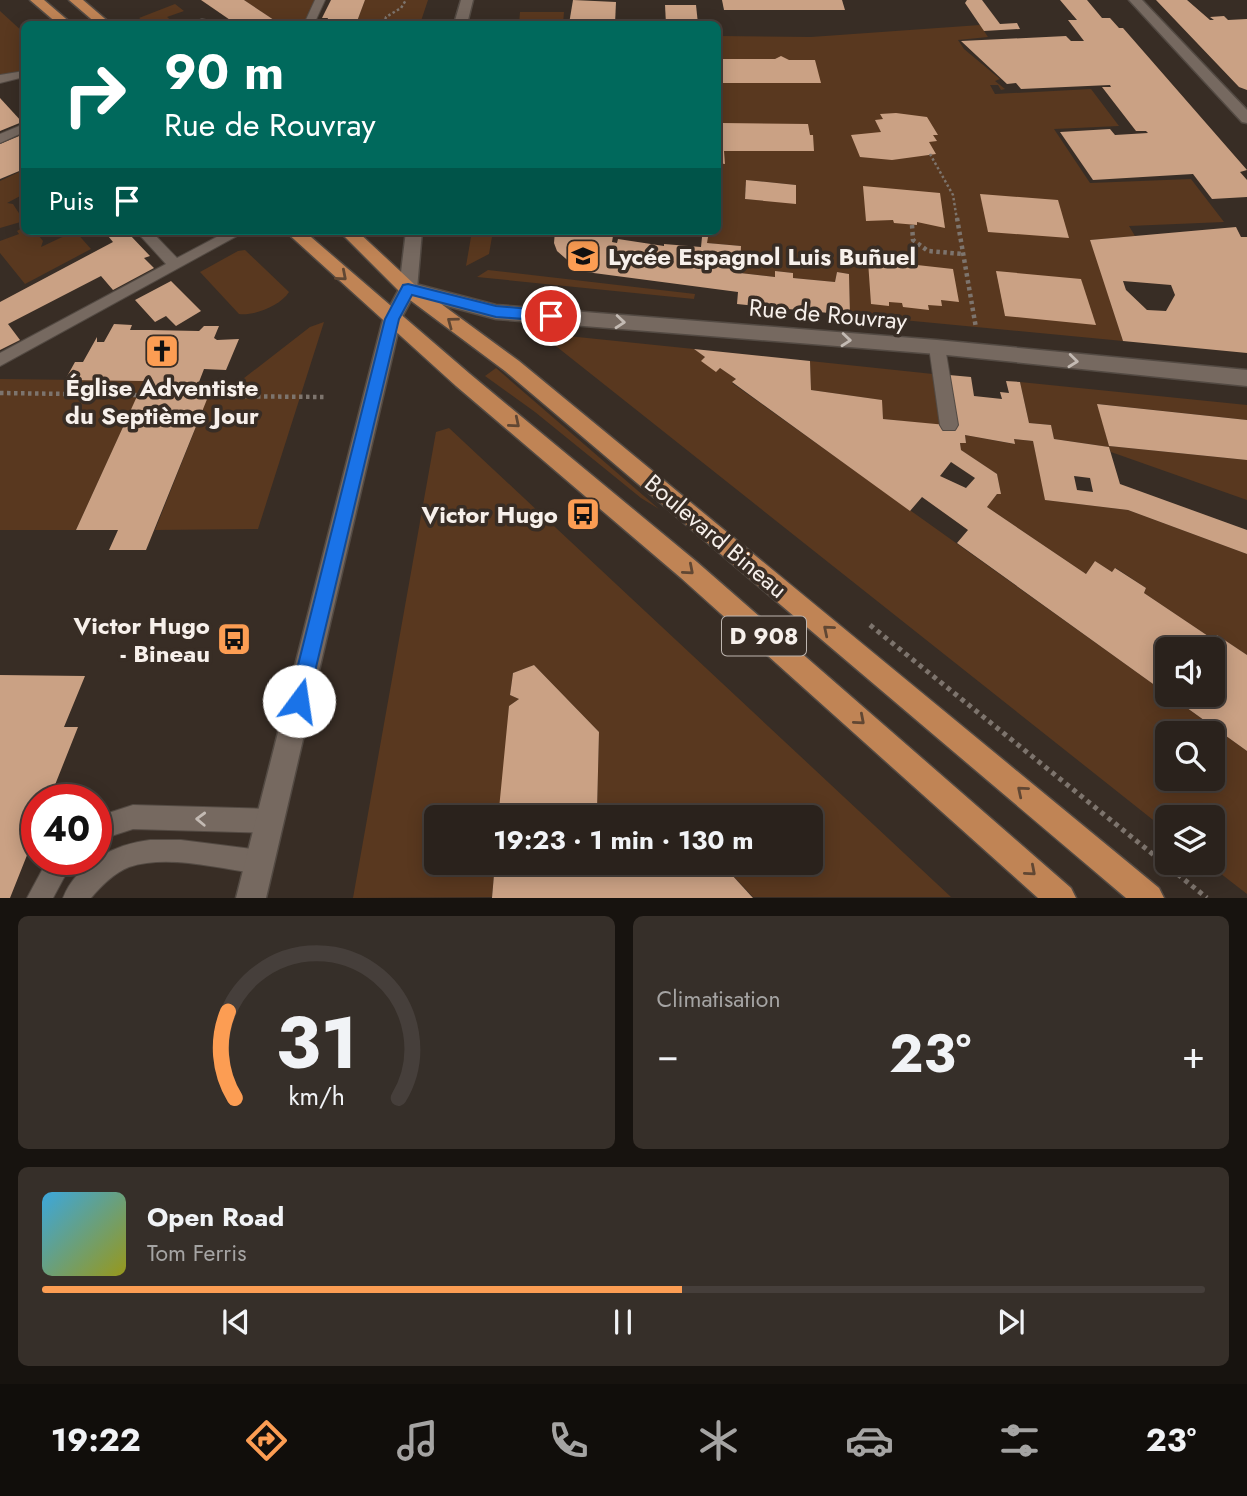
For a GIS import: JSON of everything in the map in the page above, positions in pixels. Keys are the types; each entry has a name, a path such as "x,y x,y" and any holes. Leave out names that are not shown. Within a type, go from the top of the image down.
{"main road":[{"path":"36,0 61,21"},
{"path":"75,0 100,21"},
{"name":"Boulevard Bineau","path":"298,235 392,319 689,570 1061,898"},
{"name":"Boulevard Bineau","path":"351,235 408,289 512,366 1149,898"}],"street":[{"path":"462,21 467,0"},
{"path":"1135,0 1240,103 1247,119"},
{"path":"251,898 392,319 408,289 414,235"},
{"name":"Rue de Rouvray","path":"408,289 496,312 937,347 1247,378"}],"lane":[{"path":"310,21 320,0"},
{"path":"0,79 21,75"},
{"path":"0,139 21,129"},
{"path":"147,235 175,265"},
{"path":"0,360 231,235"},
{"path":"937,347 949,425"},
{"path":"112,824 133,817 269,821"},
{"path":"75,898 82,888 107,866 133,854 164,852 260,862"},
{"path":"39,898 53,875"}],"path":[{"path":"385,21 407,0"},
{"path":"930,154 953,195 980,352"},
{"path":"912,225 913,240 928,251 963,254"},
{"path":"0,393 138,395"},
{"path":"208,396 324,397"}],"shaded area":[{"path":"244,0 316,0 306,21 276,21"},
{"path":"365,0 428,0 421,21 357,21"},
{"path":"175,4 184,11 167,17 172,21 144,21 139,18"},
{"path":"0,11 21,30 21,71 0,75"},
{"path":"520,12 564,12 563,21 519,21"},
{"path":"980,25 988,37 958,40 964,49 1000,79 995,81 1005,89 990,85 995,94 1091,89 1119,126 1054,129 1090,183 1191,179 1224,222 1129,226 1135,236 1091,240 1123,341 850,315 849,274 837,272 835,282 793,278 793,273 775,271 775,277 740,273 741,246 707,243 707,238 702,237 721,235 721,36 811,37","holes":["746,180 796,185 796,203 745,199"]},
{"path":"21,173 21,196 7,203 13,204 21,216 21,222 0,228 0,181"},
{"path":"21,229 21,235 38,235 43,241 41,247 66,235 79,235 91,249 25,284 0,253 0,241 19,234 17,231"},
{"path":"471,235 492,235 489,254 466,266"},
{"path":"245,250 289,292 280,302 266,309 239,314 200,272 238,251"},
{"path":"488,270 695,294 694,299 477,277"},
{"path":"324,322 258,529 155,530 202,412 131,410 76,530 0,530 0,379 239,382 310,327"},
{"path":"558,335 694,349 705,357 702,361 716,371 720,368 736,379 732,383 1155,685 1155,707 1185,707 1205,721 1155,721 1155,791 1225,791 1225,735 1247,751 1247,894 1222,875 1225,875 1225,805 1155,805 1155,821 552,343"},
{"path":"810,361 933,374 940,425 883,419 881,400 811,390"},
{"path":"496,368 659,509 641,498 535,412 485,376"},
{"path":"1020,382 1247,405 1247,420 1098,404 1109,446 1247,460 1247,500 1111,452 1109,447 1054,439 1051,425 1029,423"},
{"path":"449,428 951,897 753,897 732,875 823,875 823,805 597,805 599,732 534,665 513,673 510,695 519,699 509,706 505,805 424,805 424,875 494,875 492,897 353,898 436,432"},
{"path":"965,435 1014,444 1014,439 1033,441 1046,500 1128,510 1247,554 1247,655 1225,640 1225,637 1210,637 1144,593 1146,588 1116,568 1112,572 1095,561 1086,574 987,507 997,494 1001,494 997,474 961,450 960,443 966,443"}],"building":[{"path":"201,0 244,0 276,21 232,21"},
{"path":"331,0 365,0 357,21 327,21 328,18 322,18"},
{"path":"573,0 616,2 615,21 570,21"},
{"path":"722,0 842,0 845,10 724,10"},
{"path":"967,0 982,0 1000,24 1017,23 1020,29 984,31 965,3"},
{"path":"1060,0 1087,0 1102,18 1110,18 1119,28 1123,28 1247,170 1240,172 1247,180 1247,197 1212,199 1193,174 1093,180 1060,132 1110,129 1115,135 1148,133 1136,131 1102,87 1111,87 1110,85 1021,89 1016,83 1007,84 961,41 1066,36 1071,41 1084,41 1068,20 1077,20"},
{"path":"1156,0 1187,0 1210,20 1214,20 1210,17 1224,16 1228,20 1247,19 1247,90 1239,87"},
{"path":"665,5 696,5 698,21 666,21"},
{"path":"781,56 789,60 815,60 821,83 721,83 721,59 775,59"},
{"path":"0,98 21,122 0,131"},
{"path":"880,114 927,117 938,135 933,135 937,141 929,142 936,154 892,160 860,157 851,135 881,132 875,120 883,119"},
{"path":"721,123 808,124 810,135 813,135 814,151 724,151 725,164 721,163"},
{"path":"21,135 21,170 0,179 0,144"},
{"path":"746,180 796,185 796,204 745,199"},
{"path":"863,186 940,193 945,228 917,222 917,225 894,223 893,220 866,221"},
{"path":"980,194 1058,200 1069,238 988,232"},
{"path":"1236,227 1241,237 1247,237 1247,353 1123,341 1090,240","holes":["1123,281 1171,285 1175,295 1166,311 1147,310 1126,290"]},
{"path":"107,235 130,235 150,256 144,258 154,268 113,290 101,276 8,324 20,340 0,350 0,302 113,242"},
{"path":"555,235 611,235 612,242 617,243 618,239 664,246 701,247 702,237 708,237 707,243 741,246 740,273 775,277 775,271 793,273 793,278 835,282 837,272 849,274 850,315 737,304 738,292 586,272 557,251"},
{"path":"868,261 905,264 905,267 917,268 917,265 953,269 959,302 941,300 942,306 928,305 929,310 903,307 902,303 889,302 889,306 871,304"},
{"path":"996,271 1081,279 1096,325 1005,316"},
{"path":"171,281 201,311 176,326 166,316 155,322 135,300"},
{"path":"114,324 132,325 130,330 199,331 204,326 219,326 214,338 217,340 239,339 226,370 204,369 199,382 214,382 146,550 109,550 118,530 76,530 144,381 65,380 75,362 83,362 97,337 97,342 104,342"},
{"path":"694,349 810,361 811,390 882,400 883,419 957,426 949,375 971,377 974,396 1002,399 1000,392 1009,393 1006,381 1020,382 1029,423 1051,425 1054,439 1109,447 1120,484 1247,530 1247,554 1128,510 1045,500 1033,441 1014,439 1015,444 965,435 966,443 960,443 961,450 997,474 1001,494 997,494 987,507 1086,574 1095,561 1112,572 1115,568 1146,588 1144,593 1210,637 1155,637 1155,685 957,543 968,530 922,497 910,511 732,382 736,379 720,368 716,372 701,361 705,357","holes":["951,462 975,478 966,488 940,476","1074,476 1090,478 1093,492 1077,490"]},
{"path":"1097,404 1247,420 1247,460 1109,446"},
{"path":"1225,640 1247,655 1247,751 1225,735 1225,721 1205,721 1186,707 1225,707"},
{"path":"534,665 599,732 597,805 499,805 509,706 519,699 510,695 513,673"},
{"path":"0,675 85,676 64,727 78,727 55,784 21,784 21,870 10,898 0,898"},
{"path":"494,875 732,875 753,898 492,898"}],"place":[{"name":"Lycée Espagnol Luis Buñuel","path":"583,256"},
{"name":"Église Adventiste du Septième Jour","path":"162,351"},
{"name":"Victor Hugo","path":"583,514"},
{"name":"Victor Hugo - Bineau","path":"234,639"}],"route":[{"path":"299,701 392,319 408,289 496,312 551,316"}]}
